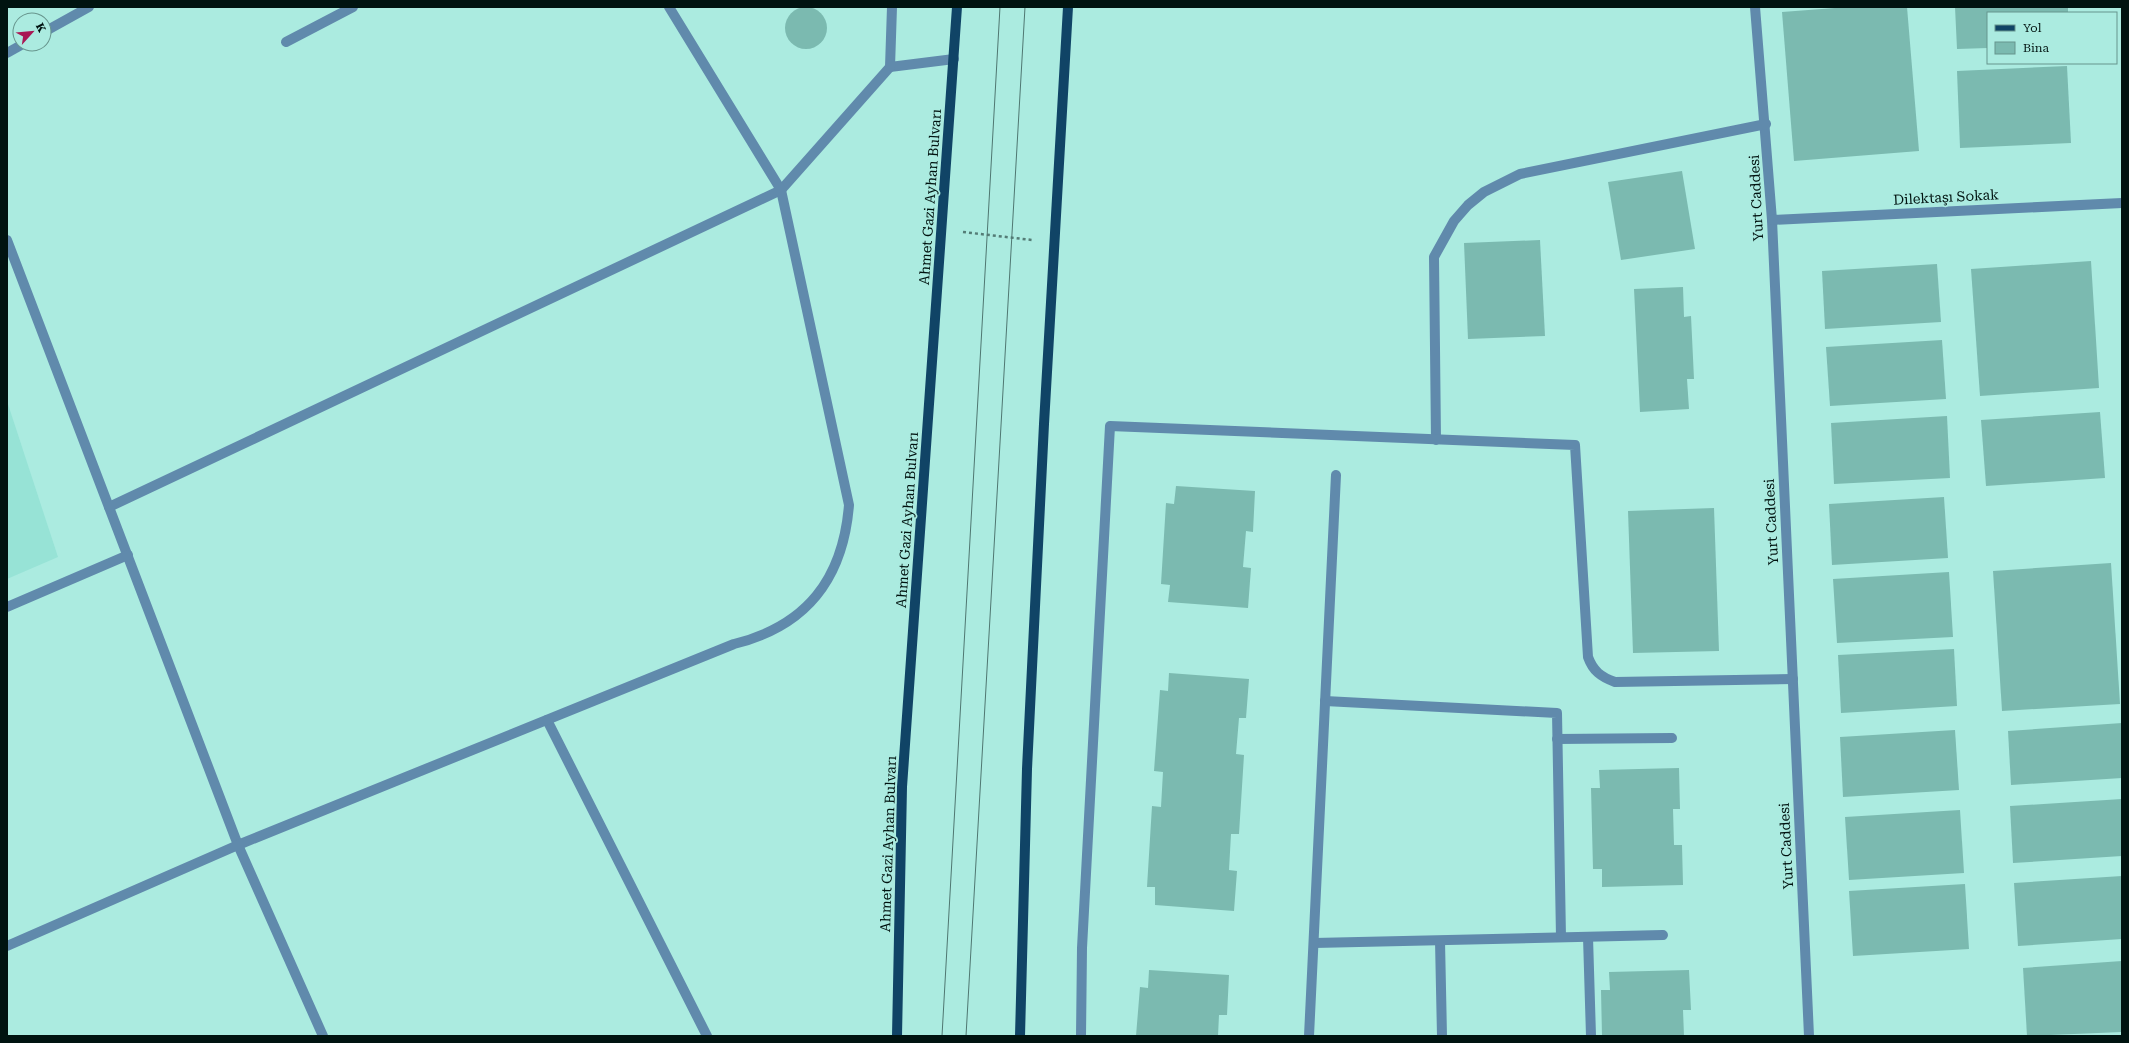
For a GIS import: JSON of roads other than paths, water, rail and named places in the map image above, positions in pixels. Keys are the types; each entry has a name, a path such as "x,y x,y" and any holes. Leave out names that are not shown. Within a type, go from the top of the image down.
{"main road":[{"name":"Ahmet Gazi Ayhan Bulvarı","path":"897,1036 902,788 957,7"},
{"path":"1020,1036 1027,769 1054,243 1068,7"}],"street":[{"path":"52,27 88,7"},
{"path":"286,42 353,7"},
{"path":"7,946 238,845 547,720 776,630 811,602 824,585 835,567 843,547 848,505 781,190 669,7"},
{"path":"109,507 781,190 890,66 892,7"},
{"name":"Yurt Caddesi","path":"1755,7 1766,124 1772,220 1809,1036"},
{"path":"890,66 954,59"},
{"path":"1436,440 1434,256 1454,221 1468,205 1484,192 1520,174 1766,124"},
{"name":"Dilektaşı Sokak","path":"1772,220 2122,203"},
{"path":"7,240 238,845 322,1036"},
{"path":"1081,1036 1082,948 1110,426 1575,445 1588,657 1597,673 1605,679 1615,682 1793,679"},
{"path":"1309,1036 1336,475"},
{"path":"7,607 128,555"},
{"path":"1325,701 1557,713 1561,937"},
{"path":"547,720 707,1036"},
{"path":"1557,740 1672,738"},
{"path":"1314,943 1663,935"},
{"path":"1588,937 1592,1036"},
{"path":"1440,941 1442,1036"}],"tram line":[{"path":"942,1036 1000,7"},
{"path":"966,1036 1025,7"}]}
